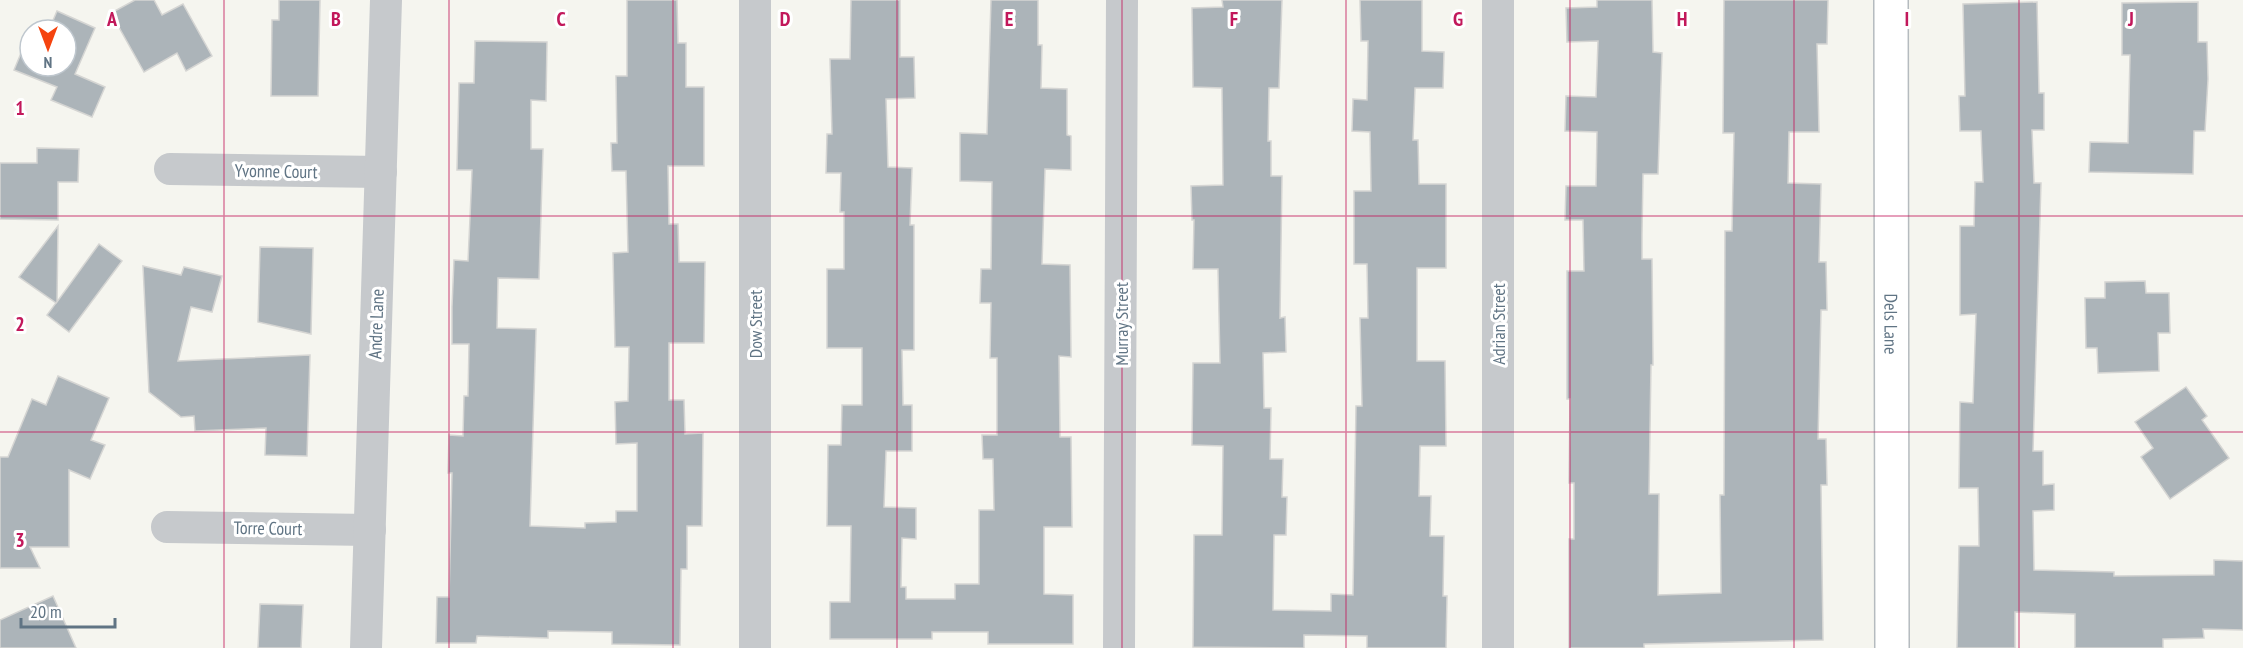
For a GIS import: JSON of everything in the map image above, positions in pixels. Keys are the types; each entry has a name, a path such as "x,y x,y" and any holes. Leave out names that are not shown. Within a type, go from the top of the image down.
{"street":[{"name":"Andre Lane","path":"366,648 386,0"},
{"name":"Dow Street","path":"755,0 755,648"},
{"name":"Murray Street","path":"1119,648 1122,0"},
{"name":"Adrian Street","path":"1498,0 1498,648"},
{"name":"Dels Lane","path":"1891,0 1892,648"},
{"name":"Yvonne Court","path":"170,169 381,172"},
{"name":"Torre Court","path":"167,526 370,530"}],"building":[{"path":"135,0 154,0 162,15 183,4 212,56 186,71 177,53 144,72 111,13"},
{"path":"279,0 320,0 318,96 271,96 272,20 279,20"},
{"path":"627,0 677,0 678,43 686,43 686,87 704,87 704,166 668,166 669,224 678,224 679,262 705,262 704,343 669,343 669,400 684,400 685,434 703,433 702,526 687,526 687,569 681,569 680,645 612,644 612,632 548,631 548,638 477,636 476,643 436,643 437,597 449,597 452,473 448,473 449,435 463,436 464,396 468,396 469,344 452,344 452,307 454,260 468,261 472,170 457,170 459,83 474,83 475,41 547,42 546,101 531,100 531,149 543,149 539,279 498,278 497,328 536,329 530,526 585,528 585,523 616,522 616,511 637,511 637,443 616,444 615,402 628,401 629,347 615,347 613,253 628,252 626,171 612,171 611,143 617,143 616,76 627,76"},
{"path":"851,0 900,0 900,57 914,57 915,98 886,99 888,167 912,168 910,225 914,225 914,350 902,350 903,405 912,405 912,451 886,451 884,507 916,508 916,539 902,538 901,587 906,587 906,599 955,599 955,584 979,584 979,510 994,510 993,459 983,459 982,435 997,435 997,358 990,358 991,303 980,303 981,269 991,269 992,182 960,181 960,133 987,134 991,0 1038,0 1038,45 1042,45 1041,88 1067,89 1067,135 1071,136 1071,170 1045,169 1042,264 1070,265 1071,357 1059,356 1060,437 1071,437 1072,527 1044,527 1044,594 1073,595 1073,644 988,644 988,632 932,632 932,639 830,639 830,602 850,602 851,526 827,526 828,445 841,445 842,405 862,405 862,348 827,348 827,269 844,269 844,212 840,212 841,173 826,173 827,134 832,134 830,59 850,59"},
{"path":"1222,0 1282,0 1279,88 1269,88 1268,141 1271,141 1271,176 1282,176 1280,318 1285,317 1286,352 1263,353 1264,408 1271,408 1270,459 1283,459 1282,497 1287,497 1286,535 1274,535 1273,610 1331,611 1331,594 1353,595 1356,406 1362,406 1360,318 1368,318 1367,264 1354,264 1354,191 1371,191 1370,132 1352,131 1353,99 1367,100 1368,41 1361,41 1360,0 1422,0 1422,51 1444,52 1443,88 1415,88 1413,140 1418,140 1419,184 1446,184 1446,268 1417,268 1417,361 1445,361 1446,446 1420,446 1419,496 1431,496 1430,536 1444,536 1443,596 1447,596 1446,648 1367,648 1367,636 1304,635 1304,648 1193,647 1194,535 1222,535 1223,446 1192,445 1193,363 1220,363 1218,269 1193,269 1194,220 1192,220 1191,186 1223,185 1222,88 1193,87 1192,8 1223,7"},
{"path":"1597,0 1652,0 1653,52 1662,53 1658,174 1643,174 1642,234 1642,259 1652,259 1653,365 1651,365 1649,494 1659,494 1658,595 1721,593 1720,495 1724,495 1725,231 1732,231 1734,133 1723,133 1724,0 1828,0 1827,44 1817,44 1819,132 1789,132 1788,183 1821,184 1819,262 1826,262 1827,310 1821,310 1818,439 1826,439 1827,485 1821,485 1823,640 1644,644 1644,648 1569,648 1569,539 1574,539 1574,483 1569,483 1567,271 1584,271 1583,220 1565,220 1566,186 1596,186 1597,132 1565,131 1566,96 1596,97 1598,41 1567,42 1566,8 1597,7"},
{"path":"2037,2 2039,93 2044,93 2044,130 2032,130 2034,183 2041,183 2033,451 2043,451 2043,485 2054,484 2054,510 2033,511 2034,570 2114,572 2114,576 2214,575 2214,560 2243,561 2243,630 2203,629 2204,638 2163,639 2163,648 2075,648 2075,614 2015,612 2015,648 1957,648 1959,546 1979,546 1978,488 1959,488 1960,402 1973,403 1976,314 1960,315 1960,226 1974,226 1975,182 1983,182 1981,131 1960,131 1959,96 1965,96 1963,4"},
{"path":"2198,2 2198,42 2207,42 2208,79 2205,131 2194,131 2193,174 2089,172 2090,142 2128,143 2130,55 2122,55 2122,3"},
{"path":"57,11 73,18 54,18"},
{"path":"78,20 95,28 78,67"},
{"path":"78,75 105,87 92,117 51,100 57,87 34,78 78,78"},
{"path":"37,148 79,149 78,182 58,182 58,220 0,219 0,163 37,163"},
{"path":"58,226 57,302 99,244 122,261 69,332 47,315 56,303 19,277"},
{"path":"260,247 313,248 311,334 258,322"},
{"path":"143,266 181,275 184,267 222,276 212,312 191,307 178,361 310,355 307,456 265,455 266,428 195,431 194,416 181,417 149,392"},
{"path":"2145,281 2146,293 2169,293 2170,333 2158,333 2159,371 2098,373 2097,348 2086,348 2085,298 2105,298 2105,282"},
{"path":"58,376 109,398 91,440 105,445 90,479 69,470 69,547 30,547 40,568 0,568 0,457 8,457 32,399 46,405"},
{"path":"2186,387 2207,416 2202,420 2229,458 2170,499 2141,457 2153,448 2135,422"},
{"path":"53,596 76,648 0,648 0,620"},
{"path":"260,604 303,605 301,648 258,648"}]}
